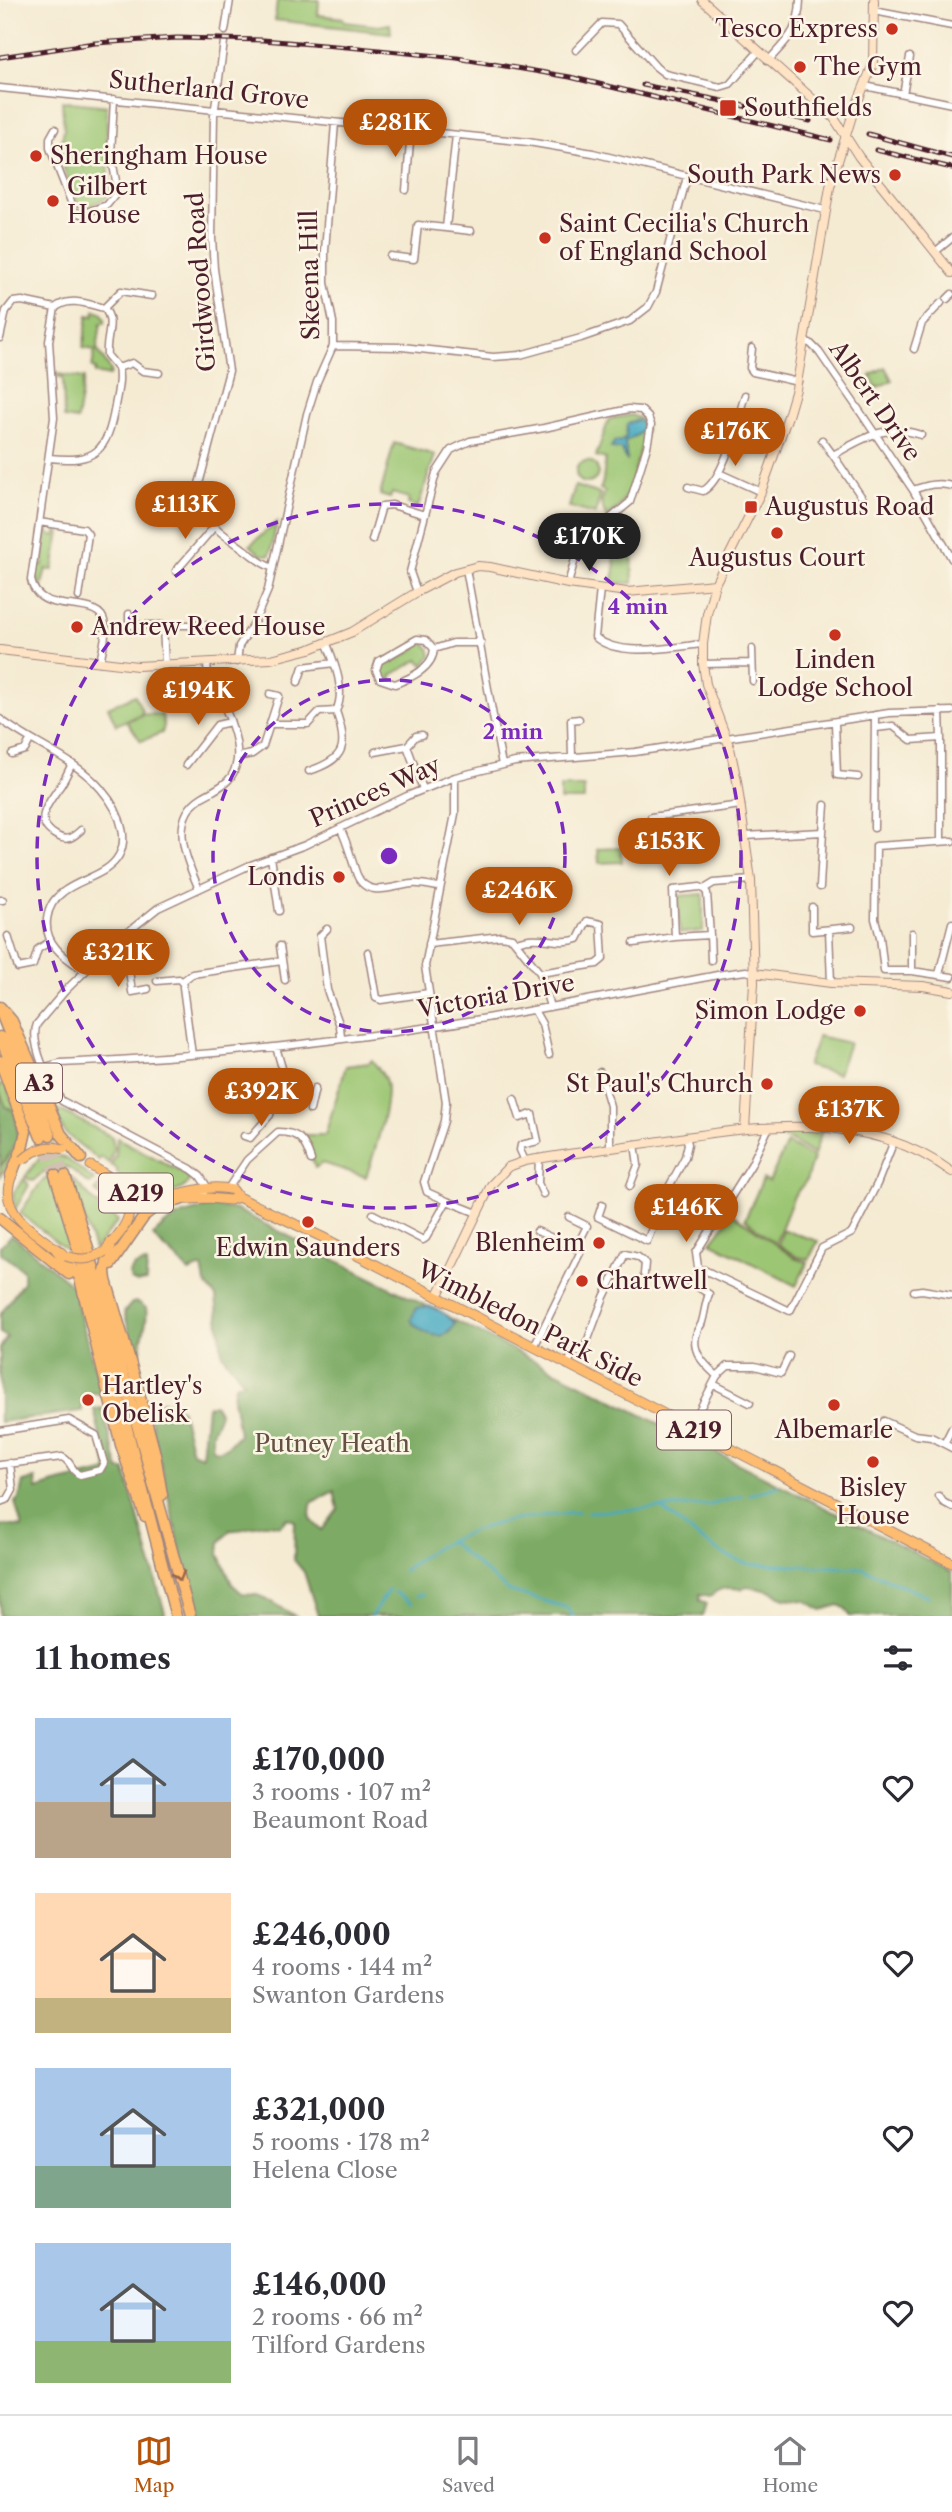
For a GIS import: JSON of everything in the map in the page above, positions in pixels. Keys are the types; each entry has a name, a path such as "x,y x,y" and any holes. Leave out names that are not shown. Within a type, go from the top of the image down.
{"highway":[{"name":"A3","path":"0,1009 46,1136"},
{"name":"A3","path":"0,1009 12,1021 61,1135 81,1158"},
{"name":"A3","path":"0,1037 35,1109"},
{"name":"A3","path":"0,1061 26,1131 22,1149 6,1180"},
{"path":"60,1175 89,1251 92,1296 121,1445 158,1551 176,1616"},
{"path":"115,1311 109,1271 113,1257 145,1214 155,1207 180,1200"},
{"path":"0,1216 92,1296"},
{"path":"107,1248 105,1271 108,1292 155,1454 169,1535"},
{"path":"62,1253 92,1296 169,1535 190,1616"}],"main road":[{"name":"A219","path":"6,1180 23,1160 42,1148 64,1149 81,1158 125,1196 130,1212 128,1222"},
{"name":"A219","path":"91,1166 142,1195 156,1196 206,1187 233,1190 238,1197 163,1201 151,1205 128,1222 107,1248"},
{"path":"6,1180 6,1205 19,1221 62,1253 77,1260 90,1259 107,1248"},
{"name":"Wimbledon Park Side","path":"238,1197 438,1297 952,1563"},
{"path":"0,1216 19,1221"}],"street":[{"path":"225,31 230,0"},
{"path":"702,0 831,115 859,158 952,272"},
{"path":"768,61 793,34 797,25 800,0"},
{"path":"745,1129 754,973 751,880 741,805 727,739 712,704 703,664 703,644 715,584 761,492 789,416 805,342 825,210 846,137 875,55 874,0"},
{"path":"874,11 952,26"},
{"path":"576,50 603,23 618,24 665,74 720,87 730,84 758,52"},
{"name":"Girdwood Road","path":"214,527 202,508 199,484 229,371 213,257 215,110 224,42"},
{"path":"582,44 589,51"},
{"path":"903,94 910,57"},
{"path":"865,86 952,104"},
{"name":"Sutherland Grove","path":"0,88 528,142 581,151 825,210"},
{"path":"55,129 50,138 50,148 75,212 81,214 107,205 116,188 111,154 114,99"},
{"name":"Skeena Hill","path":"237,662 239,646 258,614 273,568 307,414 333,346 333,322 325,283 324,261 335,123"},
{"path":"406,190 411,130"},
{"path":"446,228 456,135"},
{"path":"333,346 402,347 464,355 509,357 561,344 629,321 648,307 656,292 687,177"},
{"path":"410,224 471,230"},
{"path":"390,256 414,259 418,225"},
{"path":"935,252 952,238"},
{"path":"104,308 121,292 152,296"},
{"path":"914,349 922,323 946,299"},
{"path":"49,458 85,458 98,452 111,429 119,380 118,368 107,355 110,317 104,308 71,301 55,307 49,341 54,418 31,572 33,586 43,598 52,603 92,609 100,614 105,629 100,662"},
{"path":"0,338 9,306 13,302 55,307"},
{"name":"Albert Drive","path":"805,342 819,352 913,490 952,559"},
{"path":"752,348 750,368 753,372 798,382"},
{"path":"118,368 132,363 143,370 159,373"},
{"path":"688,487 703,491 711,487 719,473 745,395"},
{"path":"417,592 410,572 440,464 451,450 460,445 629,409 641,410 651,425 630,502 620,513 584,540 577,551 568,584"},
{"path":"833,455 874,433 902,429 921,435"},
{"path":"822,440 865,502"},
{"path":"719,473 761,492"},
{"path":"913,490 929,484 952,486"},
{"path":"372,540 382,506 392,505 425,515"},
{"path":"39,522 84,529 88,534 79,597"},
{"path":"176,571 214,527 260,564 273,568"},
{"path":"0,650 100,662 165,666 283,657 327,644 352,632 417,592 466,569 490,567 568,584 632,592 715,584"},
{"path":"466,569 502,765"},
{"path":"600,589 596,636 600,641 637,649 703,644"},
{"path":"129,614 129,625 205,625"},
{"path":"163,625 165,666"},
{"path":"426,639 434,649 434,657 428,666 401,682 388,683 377,675 376,667 382,658 412,640 426,639"},
{"path":"434,649 453,643 481,643"},
{"path":"309,771 326,766 340,754 344,736 336,711 341,693 327,644"},
{"path":"752,649 753,681"},
{"path":"298,682 303,667 334,663"},
{"path":"703,664 752,663"},
{"path":"199,889 186,855 182,837 183,820 193,804 222,788 235,768 237,757 230,722 225,707 209,682 207,664"},
{"path":"237,757 258,751 263,746 279,696 270,694"},
{"path":"272,724 308,724 319,712 336,711"},
{"path":"940,711 941,841"},
{"name":"Princes Way","path":"45,1067 35,1042 37,1024 118,939 159,908 423,789 455,777 502,765 727,739 875,715 952,712"},
{"path":"874,828 875,715"},
{"path":"0,719 72,764 95,782 115,808 123,824 121,845 116,859 108,867 63,892 52,902 47,914 47,931 51,941 61,954 85,971"},
{"path":"572,757 571,720 579,719"},
{"path":"186,765 217,725 230,722"},
{"path":"835,723 837,775 858,776"},
{"path":"876,728 893,726 911,740 941,738"},
{"path":"375,752 407,746 416,736 422,735"},
{"path":"12,754 25,750 30,740"},
{"path":"407,746 423,789"},
{"path":"72,764 60,788 48,801 44,821 52,833 64,839 73,837 81,830"},
{"path":"455,777 455,814 425,966 446,1102 444,1121 424,1182 427,1192 477,1213"},
{"path":"651,817 741,805"},
{"path":"820,887 825,805"},
{"path":"340,828 351,851 358,877 369,889 414,884 439,887"},
{"path":"745,836 823,832"},
{"path":"875,985 884,971 875,919 876,846 952,841"},
{"path":"271,857 279,911"},
{"path":"704,889 714,883 751,880"},
{"path":"675,937 673,891 700,887 704,889 707,893 711,960"},
{"path":"811,907 812,931 852,927"},
{"path":"517,942 531,937 570,942 578,939 587,920 601,924 603,958 597,964 540,973"},
{"path":"939,974 952,923"},
{"path":"327,929 320,936 327,989 340,1026 341,1038"},
{"path":"829,930 831,983"},
{"path":"912,933 912,971"},
{"path":"634,943 710,935"},
{"path":"8,936 18,968 33,965 38,950 51,941"},
{"path":"429,944 508,936 517,942 540,973 550,1007"},
{"path":"118,939 126,948 132,992 148,989"},
{"path":"279,946 285,980"},
{"path":"368,952 376,998 381,1000 428,993"},
{"path":"183,984 192,974 282,961"},
{"name":"Victoria Drive","path":"45,1067 60,1063 192,1055 433,1027 746,971 831,983 923,986 952,990"},
{"path":"884,971 912,971 952,977"},
{"path":"157,981 179,979 183,984 192,1055"},
{"path":"534,1010 542,1024 549,1055"},
{"path":"244,1136 250,1138 270,1115 282,1068 276,1046"},
{"path":"45,1067 57,1093 66,1104 177,1161 203,1179 206,1187 202,1198"},
{"path":"600,1072 610,1106 610,1148"},
{"path":"310,1110 316,1088"},
{"path":"277,1089 313,1097"},
{"path":"514,1098 520,1118 532,1114 538,1140 521,1145 520,1150 525,1161"},
{"path":"438,1297 477,1213 499,1175 509,1167 525,1161 745,1129 825,1126 894,1141 931,1157 952,1172"},
{"path":"769,1127 751,1166 696,1253 695,1261 698,1266 790,1311 822,1248 852,1233 877,1184 894,1141"},
{"path":"224,1199 227,1189 247,1160 278,1132 301,1137 311,1160"},
{"path":"602,1205 598,1217 647,1241 670,1185 685,1157 688,1144 686,1136"},
{"path":"630,1186 638,1165 635,1144"},
{"path":"539,1158 538,1184 542,1194"},
{"path":"188,1191 196,1174"},
{"path":"373,1214 423,1240 447,1201"},
{"path":"534,1347 581,1251 578,1244 587,1226 569,1217"},
{"path":"537,1231 581,1251"},
{"path":"567,1365 574,1352 584,1350 604,1297 625,1254 638,1257 645,1264 644,1274"},
{"path":"688,1281 709,1294 703,1309 702,1322 696,1332 694,1347 702,1362 717,1377"},
{"path":"914,1292 922,1290 952,1295"},
{"path":"690,1428 717,1377 728,1366 755,1366 781,1373 789,1356"},
{"path":"713,1384 750,1402"},
{"path":"0,1431 69,1420 96,1435 104,1462 100,1470 80,1475 74,1471 69,1461 62,1457 0,1465"},
{"path":"875,1436 884,1421 915,1435 931,1437 952,1448"},
{"path":"944,1444 952,1428"},
{"path":"0,1502 8,1499 13,1490 10,1464"},
{"path":"939,1496 952,1507"}],"green space":[{"path":"277,0 319,0 318,15 343,18 344,22 379,26 390,24 391,33 275,20"},
{"path":"62,101 107,106 110,192 105,199 84,208 78,205 59,156 64,129"},
{"path":"95,310 101,312 105,318 105,323 101,323 97,349 111,371 110,376 95,373 96,369 92,368 95,350 83,348 88,315 94,316"},
{"path":"885,367 892,380 877,388 870,375"},
{"path":"58,374 84,378 77,420 64,418 63,378 58,377"},
{"path":"631,415 642,419 646,429 629,491 619,507 606,517 601,503 605,491 600,489 606,459 596,456 609,419"},
{"path":"394,443 435,455 418,507 408,504 409,498 392,493 390,498 380,495"},
{"path":"587,461 595,464 598,472 595,480 587,483 579,480 576,472 579,464"},
{"path":"575,486 601,494 595,514 569,507"},
{"path":"277,522 270,555 261,555 250,545"},
{"path":"46,530 49,530 48,534 56,536 57,531 60,532 53,570 46,569 41,589 36,575 38,565 43,565"},
{"path":"632,549 633,583 612,583 615,570 614,553"},
{"path":"421,641 428,647 431,656 424,665 418,660 392,675 391,682 382,678 379,670 387,658 392,663 416,648 414,642"},
{"path":"135,695 143,713 116,725 108,707"},
{"path":"145,714 162,715 164,726 162,733 141,741 127,721"},
{"path":"560,787 584,787 584,800 560,800"},
{"path":"621,848 622,862 599,863 598,849"},
{"path":"703,894 703,931 680,933 678,896"},
{"path":"818,1036 849,1043 838,1074 807,1066"},
{"path":"372,1060 381,1071 387,1088 381,1127 366,1177 323,1163 315,1168 305,1135 325,1135 346,1066 369,1063"},
{"path":"5,1083 22,1126 20,1148 0,1176 0,1085"},
{"path":"0,1092 6,1107 14,1111 17,1135 11,1153 0,1167"},
{"path":"52,1106 112,1137 114,1148 109,1163 101,1157 99,1160 65,1133"},
{"path":"776,1130 822,1130 814,1155 790,1140 774,1135"},
{"path":"117,1138 189,1176 188,1182 184,1187 170,1192 138,1191 111,1165 116,1154"},
{"path":"787,1143 813,1158 806,1181 794,1196 775,1244 745,1219 763,1179 769,1182"},
{"path":"54,1154 67,1159 94,1180 90,1184 65,1167 48,1170 33,1181 25,1177 38,1159"},
{"path":"51,1175 75,1253 64,1248 20,1213 41,1182"},
{"path":"71,1177 118,1221 94,1250"},
{"path":"24,1179 29,1185 15,1210 13,1193"},
{"path":"101,1185 120,1202 122,1213 96,1192"},
{"name":"Putney Heath","path":"214,1206 237,1210 952,1572 952,1616 850,1616 846,1609 839,1605 822,1610 806,1601 785,1598 747,1586 741,1589 721,1589 710,1596 700,1594 700,1600 707,1603 703,1616 318,1616 304,1572 294,1560 295,1521 287,1518 280,1526 265,1524 230,1530 220,1542 219,1554 232,1584 243,1594 257,1595 269,1600 295,1616 200,1616 180,1549 148,1407 163,1401 172,1408 181,1409 192,1452 202,1456 207,1406 215,1405 220,1413 212,1433 212,1449 218,1451 227,1447 239,1434 233,1398 235,1385 244,1382 222,1354 216,1297 205,1283 202,1267 189,1272 153,1236 174,1219","holes":["334,1491 338,1509 322,1530 311,1518 312,1502"]},
{"path":"733,1214 796,1259 808,1262 796,1286 711,1242"},
{"path":"783,1230 818,1241 809,1259 797,1257 778,1244"},
{"path":"12,1235 72,1285 102,1394 82,1395 82,1411 0,1422 0,1348 7,1337 0,1333 0,1315 23,1282 23,1270 0,1252 0,1246"},
{"path":"147,1263 146,1281 137,1283 131,1280 129,1274 132,1269"},
{"path":"138,1302 146,1308 147,1314 141,1351 136,1354 124,1312 132,1303"},
{"path":"102,1408 119,1470 125,1470 164,1616 0,1616 0,1527 22,1527 15,1502 19,1499 23,1482 36,1479 37,1489 108,1471 94,1409"}],"water":[{"path":"637,420 642,423 642,428 640,433 625,442 627,461 621,449 611,448 614,442 622,441 626,436 627,424"},
{"path":"429,1306 444,1313 455,1323 446,1334 427,1333 411,1320 416,1308"}],"waterway":[{"path":"749,1495 778,1486"},
{"path":"588,1512 710,1505 742,1496"},
{"path":"662,1508 702,1541 737,1560 749,1564 862,1568 928,1597"},
{"path":"403,1571 423,1556 464,1534 508,1521 579,1512"},
{"path":"448,1540 507,1590 568,1608 573,1616"},
{"path":"371,1616 389,1590"},
{"path":"394,1592 411,1604"},
{"path":"416,1596 423,1595"}],"tunnel":[{"path":"50,1135 65,1176"},
{"path":"41,1137 55,1175"}],"railway":[{"path":"0,57 95,43 177,38 263,40 359,48 457,58 570,77 831,140"},
{"path":"643,85 810,121"},
{"path":"868,134 952,157"},
{"path":"876,150 952,168"}],"place":[{"name":"Tesco Express","path":"892,29"},
{"name":"The Gym","path":"800,67"},
{"name":"Southfields","path":"728,108"},
{"name":"Sheringham House","path":"36,156"},
{"name":"South Park News","path":"895,175"},
{"name":"Gilbert House","path":"53,201"},
{"name":"Saint Cecilia's Church of England School","path":"545,238"},
{"name":"Augustus Road","path":"751,507"},
{"name":"Augustus Court","path":"777,533"},
{"name":"Andrew Reed House","path":"77,627"},
{"name":"Linden Lodge School","path":"835,635"},
{"name":"Londis","path":"339,877"},
{"name":"Simon Lodge","path":"860,1011"},
{"name":"St Paul's Church","path":"767,1084"},
{"name":"Edwin Saunders","path":"308,1222"},
{"name":"Blenheim","path":"599,1243"},
{"name":"Chartwell","path":"582,1281"},
{"name":"Hartley's Obelisk","path":"88,1400"},
{"name":"Albemarle","path":"834,1405"},
{"name":"Bisley House","path":"873,1462"}]}
